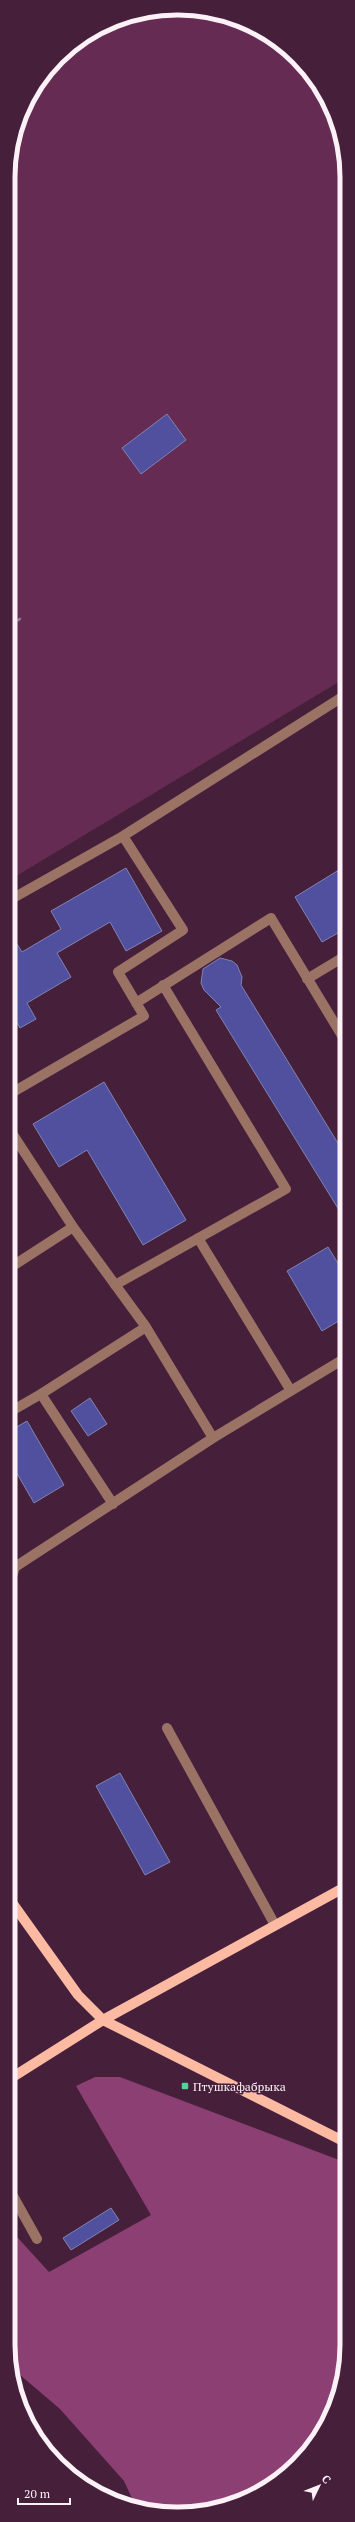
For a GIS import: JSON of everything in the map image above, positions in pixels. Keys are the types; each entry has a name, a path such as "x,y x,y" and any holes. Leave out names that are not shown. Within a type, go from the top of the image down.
{"main road":[{"path":"15,2076 104,2020 340,1890"},
{"path":"15,1907 78,1994 104,2020 340,2139"}],"lane":[{"path":"15,897 123,836 340,698"},
{"path":"15,1091 144,1016 118,972 183,930 123,836"},
{"path":"136,1003 163,984 271,918 340,1033"},
{"path":"307,979 340,959"},
{"path":"115,1285 286,1189 163,984"},
{"path":"15,1138 73,1227 146,1327 213,1438"},
{"path":"15,1264 73,1227"},
{"path":"198,1238 291,1391"},
{"path":"15,1409 146,1327"},
{"path":"15,1567 213,1438 340,1361"},
{"path":"41,1394 113,1504"},
{"path":"167,1728 275,1925"},
{"path":"15,2200 37,2239"}],"path":[{"path":"15,623 21,618"}],"shaded area":[{"path":"188,15 209,18 240,27 268,42 285,55 300,70 313,87 328,115 337,146 340,167 340,681 15,877 16,156 27,115 42,87 55,70 70,55 87,42 115,27 156,16"},
{"path":"95,2077 120,2077 340,2160 340,2355 334,2387 328,2407 313,2435 300,2452 285,2467 268,2480 240,2495 209,2504 188,2507 156,2506 133,2500 124,2481 60,2409 17,2373 15,2355 15,2235 49,2272 151,2215 76,2086"}],"building":[{"path":"167,414 186,440 141,474 122,448"},
{"path":"126,868 162,931 126,951 110,922 57,953 71,977 27,1003 36,1019 20,1028 15,1019 15,945 17,944 22,952 61,929 51,911"},
{"path":"340,869 340,932 322,942 295,897"},
{"path":"220,958 232,961 237,965 242,977 241,985 340,1147 340,1212 216,1010 221,1007 204,990 201,983 203,969"},
{"path":"104,1082 186,1220 143,1245 87,1150 59,1167 33,1124"},
{"path":"328,1247 340,1267 340,1320 322,1331 287,1271"},
{"path":"90,1398 107,1424 88,1436 71,1411"},
{"path":"27,1421 64,1485 34,1503 15,1470 15,1428"},
{"path":"120,1773 170,1862 145,1875 96,1786"},
{"path":"111,2208 119,2220 71,2250 63,2238"}],"place":[{"name":"Птушкафабрыка","path":"185,2086"}]}
